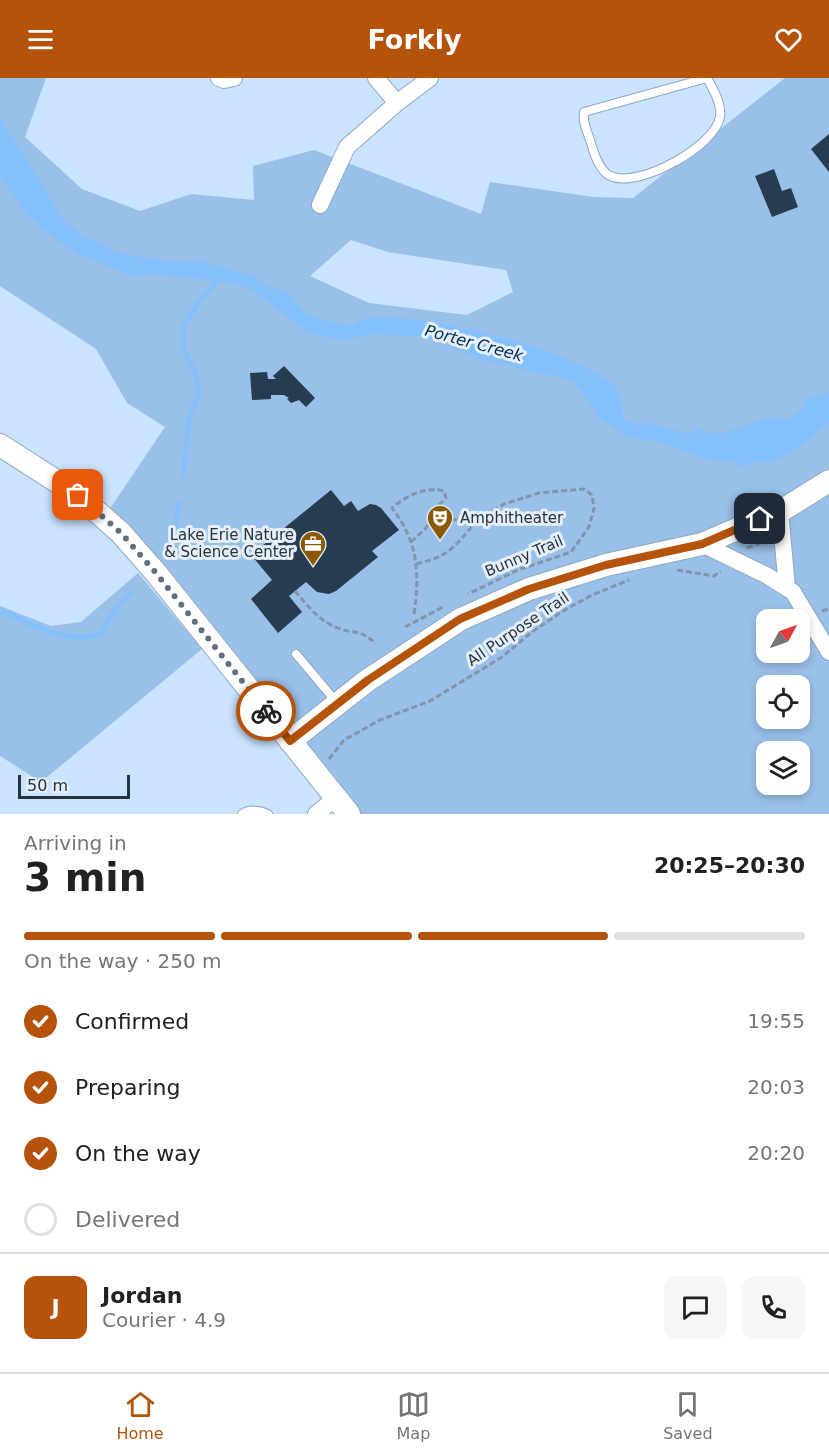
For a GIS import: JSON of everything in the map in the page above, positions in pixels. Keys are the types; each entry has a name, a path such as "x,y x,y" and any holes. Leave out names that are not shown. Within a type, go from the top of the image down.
{"street":[{"path":"219,78 224,80 234,78"},
{"path":"376,78 397,103"},
{"path":"320,205 347,147 397,103 430,78"},
{"path":"0,445 78,495 121,533 156,573 343,806 316,814"},
{"path":"290,741 368,680 460,619 529,589 606,565 702,544 780,511 829,481"},
{"path":"780,511 787,588"},
{"path":"702,544 766,575 793,592 829,652"}],"lane":[{"path":"707,78 717,98 720,113 716,129 669,165 643,175 624,178 611,177 604,172 584,123 584,112 707,78"},
{"path":"296,654 338,704"},
{"path":"242,814 252,810 268,814"}],"path":[{"name":"Bunny Trail","path":"462,597 518,570 571,552 589,527 594,508 592,495 584,489 539,493 504,504 476,522"},
{"path":"411,542 426,528 436,508 445,502 444,491 424,490 392,508 401,520 411,542 416,564 414,614"},
{"path":"433,514 447,519 476,522"},
{"path":"416,564 445,555 476,522"},
{"path":"742,549 773,539"},
{"path":"670,571 686,571 714,576 724,566"},
{"name":"All Purpose Trail","path":"325,762 344,740 380,720 430,701 502,657 532,632 563,611 608,587 636,578"},
{"path":"295,591 317,615 331,625 339,629 363,633 376,644"},
{"path":"405,627 452,602"}],"shaded area":[{"path":"0,78 46,78 25,137 82,189 140,211 191,194 254,200 253,166 314,150 481,214 490,182 593,197 633,198 785,78 829,78 829,814 349,814 109,510 165,427 127,403 96,349 0,286","holes":["351,240 388,252 506,270 513,292 467,315 369,303 310,276"]},
{"path":"138,573 202,649 41,782 0,756 0,606 51,626 81,622"}],"water":[{"path":"0,119 63,220 85,238 95,240 115,252 169,262 199,261 254,276 265,285 289,292 302,311 321,320 353,325 361,320 382,317 414,320 453,326 536,348 573,361 601,375 618,392 624,420 641,426 645,422 689,434 696,429 718,436 769,417 783,420 805,414 805,398 829,394 829,417 824,422 756,443 751,462 741,468 732,459 709,460 654,440 629,438 600,418 573,380 486,361 428,337 373,334 343,340 308,333 253,290 231,282 148,274 132,276 80,255 37,226 38,217 15,172 0,153"}],"building":[{"path":"829,134 829,172 811,149"},
{"path":"774,169 782,191 791,188 798,207 772,217 755,176"},
{"path":"284,366 315,398 306,407 299,400 291,403 284,395 271,395 271,399 252,400 250,373 267,372 268,379 276,379 273,376"},
{"name":"Lake Erie Nature & Science Center","path":"331,490 344,506 351,501 358,511 370,504 376,505 399,530 372,551 378,557 336,591 329,594 317,592 306,582 289,596 302,612 278,633 251,599 272,580 251,555"}],"waterway":[{"name":"Porter Creek","path":"0,151 38,207"},
{"path":"183,476 189,418 198,396 197,377 183,349 183,327 198,303 220,277"},
{"name":"Porter Creek","path":"718,446 761,449 779,444 829,406"},
{"path":"171,550 179,502"},
{"path":"0,612 53,633 88,637 101,634 112,614 131,592"}],"way so far":[{"path":"78,495 121,533 156,573 266,711"}],"place":[{"name":"Amphitheater","path":"440,541"},
{"name":"Lake Erie Nature & Science Center","path":"313,567"}],"route":[{"path":"266,711 290,741 368,680 460,619 529,589 606,565 702,544 760,519"}]}
